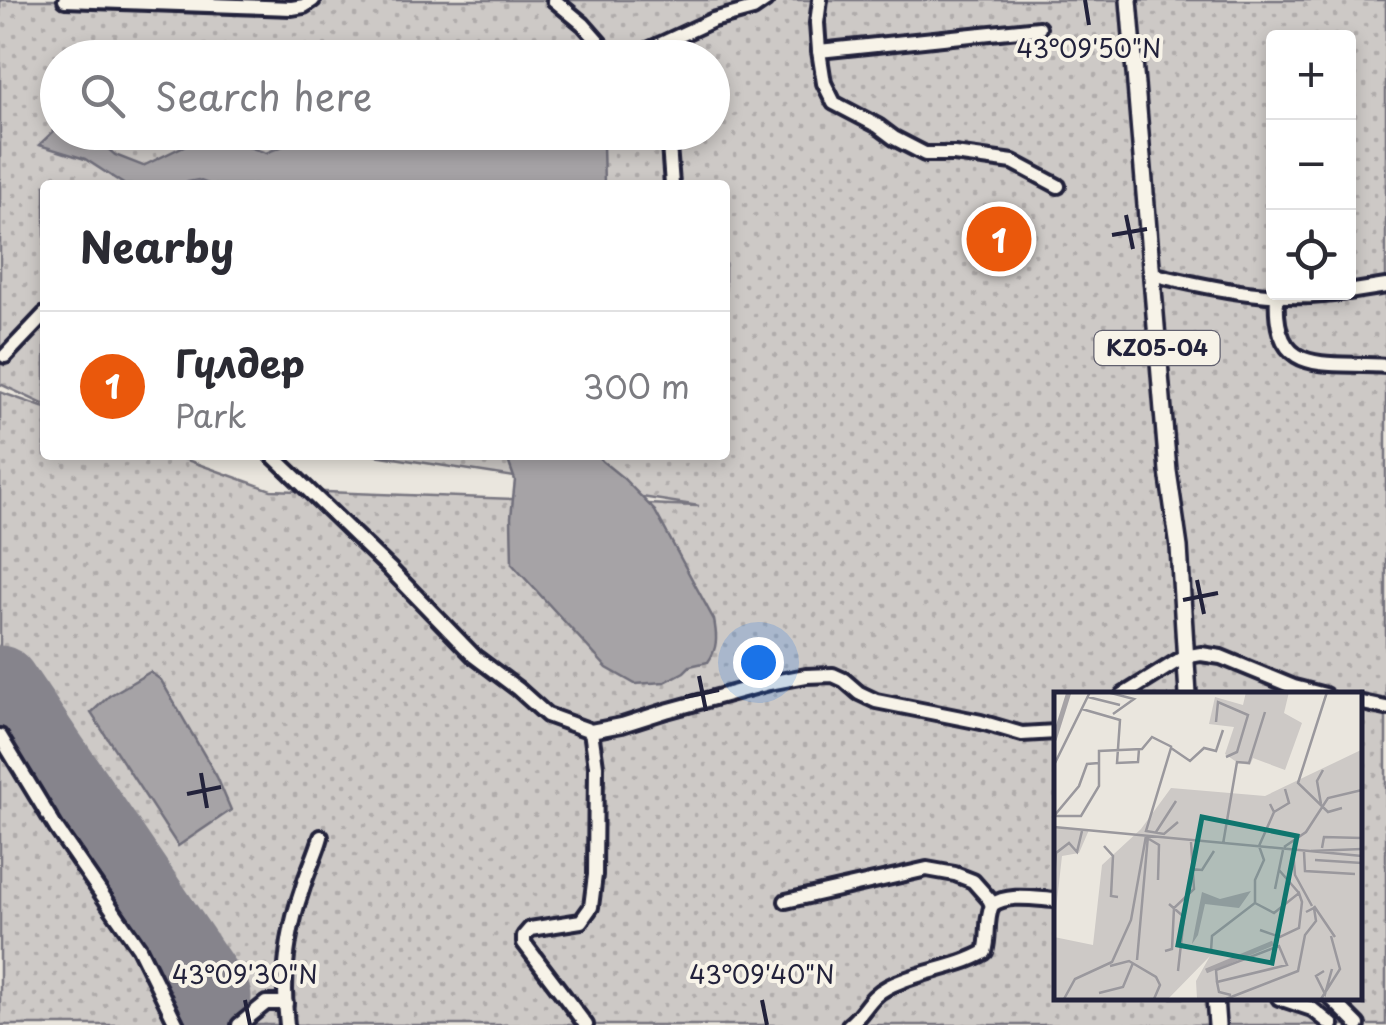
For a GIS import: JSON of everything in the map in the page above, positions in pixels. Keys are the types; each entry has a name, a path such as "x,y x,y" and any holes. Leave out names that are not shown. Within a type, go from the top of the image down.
{"main road":[{"name":"KZ05-04","path":"1129,0 1168,471 1179,547 1188,692"},
{"path":"1216,1025 1218,1000"}],"street":[{"path":"64,0 292,8 313,0"},
{"path":"554,0 597,40"},
{"path":"677,40 713,20 753,9 766,0"},
{"path":"820,0 819,51 824,83 834,103 924,154 1013,162 1058,186"},
{"path":"819,51 1039,28"},
{"path":"669,150 672,180"},
{"path":"1151,274 1212,289 1266,294"},
{"path":"1356,291 1386,286"},
{"path":"1277,300 1280,335 1294,356 1324,364 1386,366"},
{"path":"5,356 40,319"},
{"path":"277,460 390,568 474,656 547,715 591,731 622,726 770,683 833,675 876,701 1022,734 1054,732"},
{"path":"1128,692 1184,657 1202,654 1313,692"},
{"path":"1361,703 1386,708"},
{"path":"586,1025 524,943 524,936 530,928 581,921 591,907 596,766 591,731"},
{"path":"0,736 56,828 139,948 177,1025"},
{"path":"287,1025 288,944 321,837"},
{"path":"786,902 927,869 973,881 992,905"},
{"path":"849,1025 876,994 892,984 984,952 988,942 986,921 992,905 1000,900 1054,900"},
{"path":"1284,1000 1312,1009 1332,1025"},
{"path":"1333,1000 1358,1025"},
{"path":"239,1025 266,1002 286,1003"}],"shaded area":[{"path":"0,0 1386,0 1386,1025 0,1025 0,392 40,406 40,460 187,460 271,490 699,506 407,460 730,460 730,180 40,180 40,403 0,384"},
{"path":"55,150 109,150 143,166 176,150 603,150 604,180 117,180 85,159"},
{"path":"508,460 602,460 623,478 655,511 714,620 716,642 708,662 690,666 665,682 635,684 607,668 512,564 515,480"},
{"path":"150,672 161,680 217,777 231,810 178,846 91,713 109,696"}],"runway":[{"path":"0,683 214,997"}],"place":[{"name":"Гүлдер","path":"999,239"}]}
